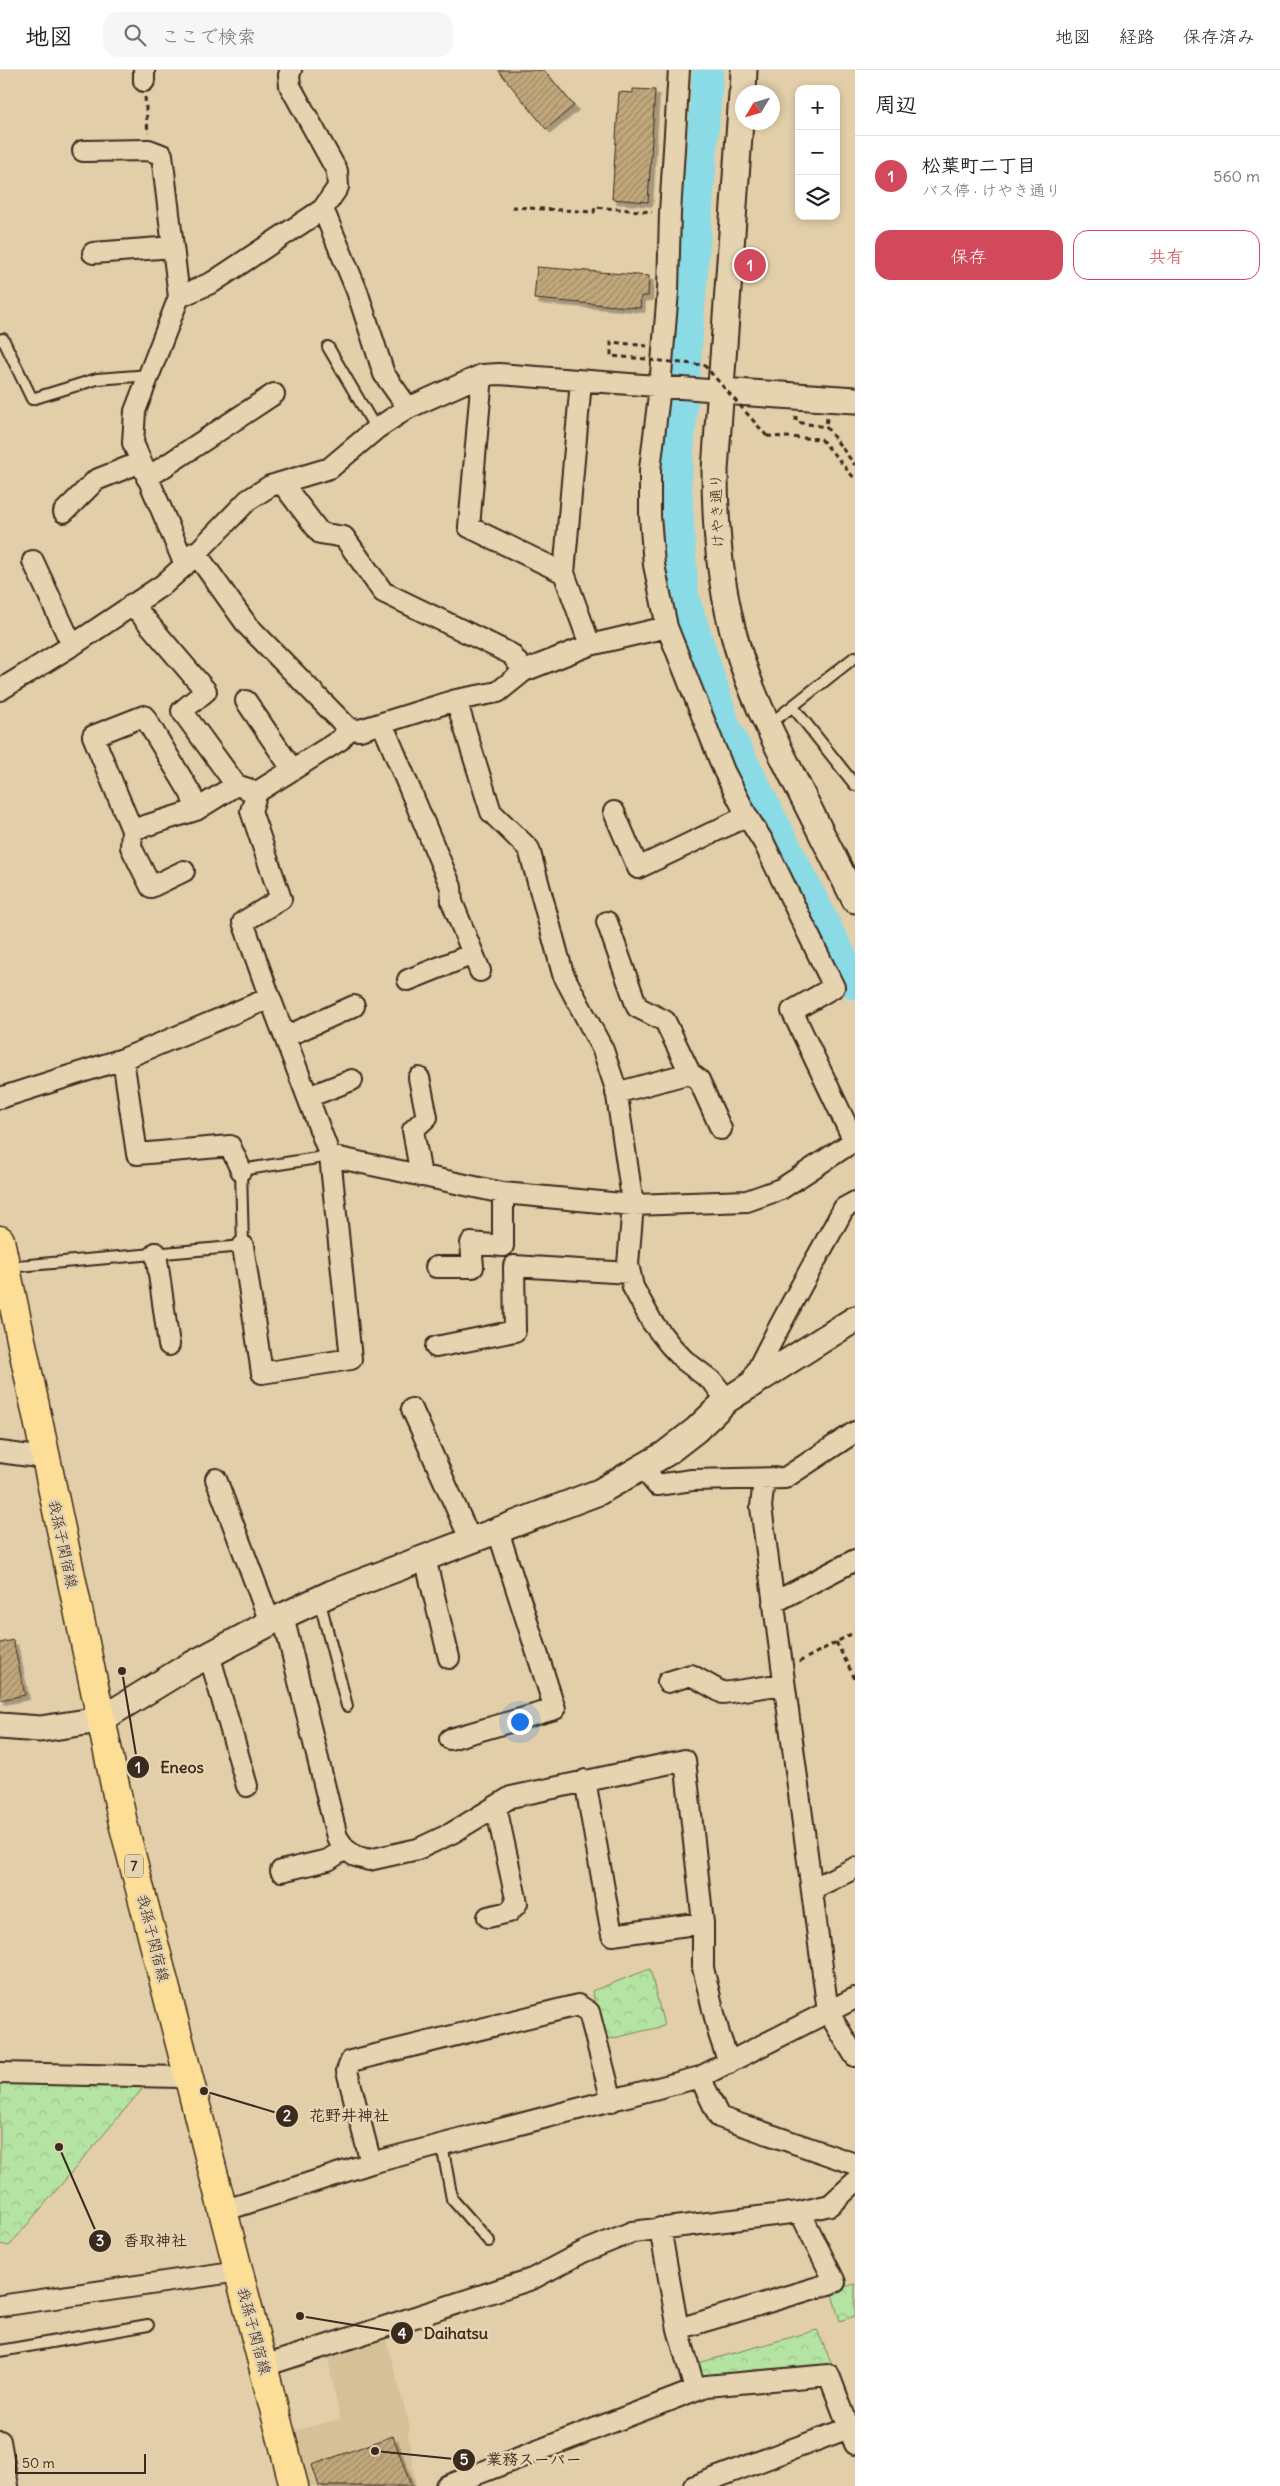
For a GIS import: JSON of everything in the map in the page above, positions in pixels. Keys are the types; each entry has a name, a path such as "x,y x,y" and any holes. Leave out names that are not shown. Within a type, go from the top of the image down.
{"main road":[{"name":"我孫子関宿線","path":"0,1240 123,1823 294,2486"}],"street":[{"path":"179,297 213,282 323,209 338,186 337,171 290,86 289,75 291,70"},
{"path":"330,1156 502,1193 633,1205 747,1201 781,1189 855,1142 792,1011 834,987 764,843 747,816 724,771 667,627 654,565 650,516 650,469 664,388 670,213 679,70"},
{"name":"けやき通り","path":"743,85 744,70"},
{"name":"けやき通り","path":"739,130 711,390 718,554 725,597 737,646 767,724 855,900"},
{"path":"83,151 149,150 162,155 179,297 135,411 133,443 144,470 190,559 247,625 349,729 360,730 456,700 498,692 524,670 590,645 667,627"},
{"path":"323,209 357,291 384,374 408,408"},
{"path":"93,253 173,247"},
{"path":"0,690 72,646 164,584 248,500 270,486 330,468 376,429 408,408 482,375 499,374 664,388 855,400"},
{"path":"482,375 469,526 564,573"},
{"path":"581,381 564,573 590,645"},
{"path":"64,512 96,480 144,470 274,394"},
{"path":"282,483 320,533 344,537 383,592 510,654 524,670"},
{"path":"33,561 72,646"},
{"path":"132,604 206,691 182,711 236,785 257,792"},
{"path":"456,700 491,812 529,849 563,974 603,1050 616,1093 633,1205 628,1264 633,1287 652,1322 684,1360 714,1382 727,1400"},
{"path":"246,701 292,768"},
{"path":"184,871 151,887 131,847 132,830 93,736 144,716 191,794 196,810"},
{"path":"382,723 451,886 452,902 476,962 408,980"},
{"path":"243,1246 262,1373 351,1359 330,1156 242,922 281,899 251,811 257,792 292,768 340,740 349,729"},
{"path":"132,830 196,810 236,785"},
{"path":"614,812 638,868 747,816"},
{"path":"607,922 638,1007 665,1021 690,1074 698,1080 721,1128"},
{"path":"0,1098 123,1059 270,998"},
{"path":"285,1037 354,1006"},
{"path":"123,1059 137,1154 230,1146 241,1170"},
{"path":"616,1093 690,1074"},
{"path":"419,1078 427,1117 413,1130 421,1176"},
{"path":"308,1096 352,1080"},
{"path":"436,1267 473,1267 471,1243 502,1246 502,1193"},
{"path":"751,1383 774,1333 798,1296 844,1208 855,1202"},
{"path":"156,1253 169,1346"},
{"path":"436,1347 514,1331 514,1266 630,1272"},
{"path":"0,1726 40,1729 100,1720 209,1654 319,1599 599,1492 643,1468 696,1430 727,1400 751,1383 855,1319"},
{"path":"412,1409 470,1541"},
{"path":"643,1468 656,1485 692,1480 785,1478 855,1432"},
{"path":"0,1452 45,1458"},
{"path":"216,1479 277,1619 337,1837 345,1849 355,1856 370,1860 418,1849 452,1833 511,1797 685,1760 703,1923 703,1968 719,2034 729,2063"},
{"path":"764,1479 761,1507 828,2012 855,2056"},
{"path":"450,1739 555,1709 498,1531"},
{"path":"425,1558 449,1658"},
{"path":"774,1602 855,1560"},
{"path":"209,1654 247,1786"},
{"path":"668,1682 691,1675 723,1693 784,1677"},
{"path":"585,1780 612,1935 703,1923"},
{"path":"488,1917 509,1912 517,1903 496,1807"},
{"path":"281,1871 328,1860 345,1849"},
{"path":"812,1889 855,1868"},
{"path":"223,2210 371,2163 700,2077 855,1998"},
{"path":"371,2163 346,2071 351,2061 578,2004 589,2012 612,2101"},
{"path":"0,2073 161,2077 188,2074"},
{"path":"700,2077 720,2117 728,2122 855,2164"},
{"path":"264,2366 505,2289 532,2279 583,2252 632,2232 800,2212 830,2205 855,2182"},
{"path":"678,2329 835,2282 800,2212"},
{"path":"660,2228 678,2329 695,2390"},
{"path":"0,2306 239,2271"},
{"path":"446,2486 706,2386 829,2375 852,2436 726,2480 694,2486"},
{"path":"0,2441 8,2486"}],"lane":[{"path":"0,340 3,339 32,399 97,379 150,375"},
{"path":"328,347 376,429"},
{"path":"767,724 793,707 855,658"},
{"path":"793,707 855,785"},
{"path":"6,1267 243,1246 241,1170 330,1156"},
{"path":"319,1599 347,1706"},
{"path":"442,2145 452,2199 489,2241"},
{"path":"0,2351 148,2325"}],"path":[{"path":"144,76 149,150"},
{"path":"512,207 594,212 595,207 670,213"},
{"path":"650,360 704,364 766,436 821,439 855,480"},
{"path":"797,410 796,422 826,427"},
{"path":"827,412 826,427 855,465"},
{"path":"784,1677 836,1642 855,1632"},
{"path":"836,1642 855,1679"}],"shaded area":[{"path":"384,2333 410,2427 408,2434 416,2486 307,2486 294,2431 340,2419 327,2353"}],"green space":[{"path":"650,1969 664,2026 606,2040 592,1991"},
{"path":"0,2081 149,2081 9,2246 0,2244"},
{"path":"855,2284 855,2316 840,2321 831,2291"},
{"path":"817,2330 832,2364 706,2380 699,2376 695,2364"}],"building":[{"path":"498,70 544,70 574,106 546,129"},
{"path":"633,89 655,90 648,202 612,199 619,92 633,93"},
{"path":"537,267 649,276 648,296 641,296 640,308 534,299"},
{"path":"13,1640 25,1695 0,1700 0,1643"},
{"path":"393,2436 411,2486 319,2486 312,2465"}],"waterway":[{"path":"708,70 676,483 683,595 726,729 855,984"}],"place":[{"name":"松葉町二丁目","path":"750,265"},
{"name":"Eneos","path":"122,1671"},
{"name":"花野井神社","path":"204,2091"},
{"name":"香取神社","path":"59,2147"},
{"name":"Daihatsu","path":"300,2316"},
{"name":"業務スーパー","path":"375,2451"}]}
